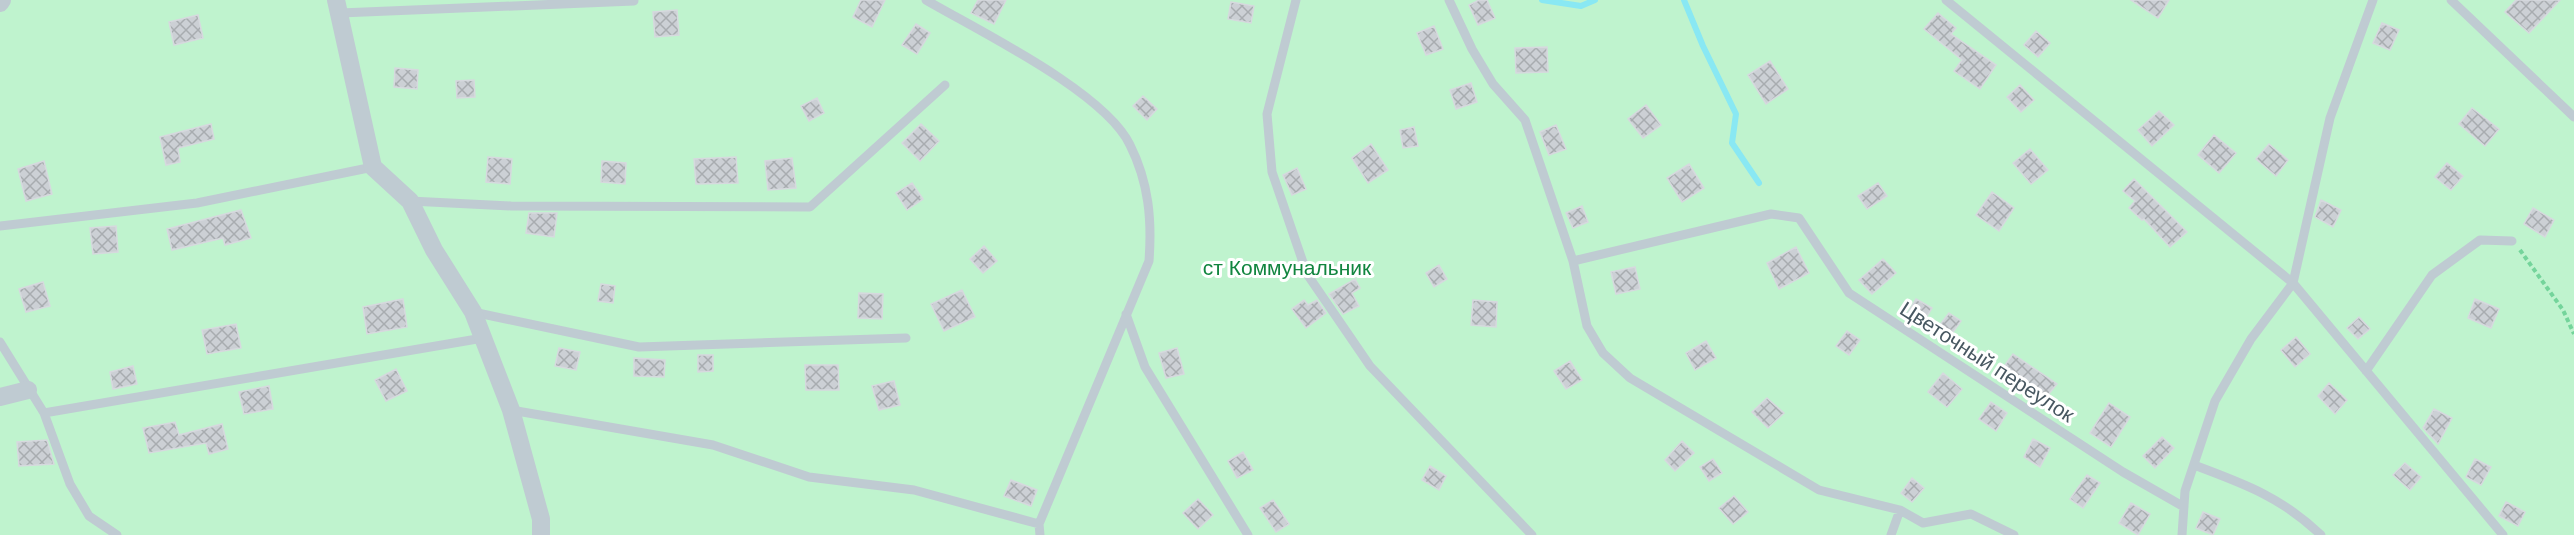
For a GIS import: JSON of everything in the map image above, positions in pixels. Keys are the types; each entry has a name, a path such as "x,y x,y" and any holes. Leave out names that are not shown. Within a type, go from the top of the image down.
{"street":[{"path":"338,6 373,167 410,201 434,250 472,312 511,410 541,519 541,535"},
{"path":"0,397 28,390"}],"lane":[{"path":"926,0 1034,63 1101,106 1130,143 1146,184 1152,223 1149,261 1039,524 1040,535"},
{"path":"1296,0 1267,114 1272,172 1307,274 1370,366 1532,535"},
{"path":"1449,0 1472,49 1493,84 1525,120 1573,261 1587,326 1603,354 1629,378 1819,490 1900,510 1923,523 1971,514 2014,535"},
{"path":"1946,0 2293,283 2503,535"},
{"path":"2182,535 2185,491 2215,401 2251,339 2293,283 2330,118 2373,0"},
{"path":"2451,0 2574,117"},
{"path":"338,6 634,1"},
{"path":"410,201 511,206 810,207 945,85"},
{"path":"0,226 197,203 373,167"},
{"name":"Цветочный переулок","path":"1573,261 1771,214 1799,218 1849,293 2123,472 2184,507"},
{"path":"2366,371 2432,275 2480,240 2512,241"},
{"path":"472,312 639,347 906,338"},
{"path":"1126,314 1145,367 1248,535"},
{"path":"44,413 483,338"},
{"path":"0,342 44,413 70,483 79,500 89,516 117,535"},
{"path":"511,410 713,445 809,477 914,490 1039,524"},
{"path":"2194,465 2258,489 2302,517 2321,535"},
{"path":"1891,535 1900,510"}],"path":[{"path":"2512,241 2531,262 2563,310 2574,334"}],"green space":[{"name":"ст Коммунальник","path":"0,0 2574,0 2574,535 0,535"}],"building":[{"path":"861,0 885,0 872,27 853,17"},
{"path":"978,0 1006,0 994,24 971,13"},
{"path":"1479,0 1487,0 1495,18 1478,25 1469,5"},
{"path":"2131,0 2169,0 2158,18"},
{"path":"2516,0 2560,0 2529,33 2505,12"},
{"path":"1231,2 1254,6 1251,23 1228,19"},
{"path":"677,10 679,35 655,37 653,12"},
{"path":"1938,13 1956,28 1951,34 1996,65 1980,89 1954,71 1962,60 1924,29"},
{"path":"198,15 203,38 174,45 169,22"},
{"path":"2382,23 2399,30 2390,50 2373,43"},
{"path":"916,24 930,33 917,54 902,45"},
{"path":"1434,26 1443,49 1426,55 1417,33"},
{"path":"2036,31 2050,43 2038,57 2024,45"},
{"path":"1547,47 1548,72 1516,73 1515,48"},
{"path":"1770,61 1788,89 1766,104 1748,75"},
{"path":"395,68 418,70 417,89 394,87"},
{"path":"474,80 475,97 457,98 456,81"},
{"path":"1471,83 1477,102 1456,109 1450,90"},
{"path":"2020,85 2034,100 2021,112 2007,97"},
{"path":"1143,96 1157,109 1147,120 1133,106"},
{"path":"817,98 824,113 809,121 801,106"},
{"path":"1646,105 1661,125 1643,138 1628,119"},
{"path":"2472,108 2499,129 2485,146 2459,124"},
{"path":"2159,111 2174,125 2152,146 2138,130"},
{"path":"211,124 214,139 178,148 180,162 166,165 160,137"},
{"path":"921,124 939,141 920,161 902,143"},
{"path":"1556,125 1566,149 1549,155 1540,132"},
{"path":"1414,127 1418,146 1403,148 1400,130"},
{"path":"2214,135 2236,153 2219,173 2198,155"},
{"path":"1371,144 1388,170 1368,183 1352,158"},
{"path":"2269,144 2288,160 2276,176 2256,159"},
{"path":"2030,149 2048,170 2031,184 2013,163"},
{"path":"488,157 512,159 510,184 486,182"},
{"path":"736,157 738,183 696,184 694,159"},
{"path":"792,158 796,188 768,190 765,161"},
{"path":"44,161 52,194 26,201 18,169"},
{"path":"602,161 626,163 625,184 601,182"},
{"path":"2447,163 2463,176 2451,190 2435,177"},
{"path":"1689,164 1704,188 1682,202 1667,178"},
{"path":"1297,168 1306,189 1292,195 1283,175"},
{"path":"2134,179 2187,232 2170,247 2144,219 2142,220 2129,208 2135,201 2123,191"},
{"path":"912,183 923,199 907,210 896,193"},
{"path":"1878,183 1887,196 1867,209 1858,196"},
{"path":"1992,192 2014,208 1999,231 1976,215"},
{"path":"2321,200 2341,210 2333,227 2315,217"},
{"path":"1582,206 1588,222 1573,228 1566,213"},
{"path":"2533,208 2554,220 2545,237 2524,224"},
{"path":"241,210 251,238 225,245 223,238 172,250 167,229"},
{"path":"529,213 557,213 554,237 526,233"},
{"path":"116,226 118,252 93,254 90,228"},
{"path":"984,246 997,261 983,273 970,259"},
{"path":"1796,247 1809,273 1779,289 1767,263"},
{"path":"1883,259 1896,273 1872,294 1859,280"},
{"path":"1439,265 1447,279 1434,287 1426,273"},
{"path":"1635,267 1640,289 1616,294 1611,272"},
{"path":"1355,279 1360,288 1352,293 1359,306 1343,314 1329,294"},
{"path":"43,282 50,306 26,312 19,289"},
{"path":"601,284 615,286 613,303 598,301"},
{"path":"962,290 975,317 944,331 931,304"},
{"path":"859,293 883,294 882,319 858,318"},
{"path":"403,299 407,327 367,334 363,307"},
{"path":"1916,299 1932,308 1921,326 1906,316"},
{"path":"2475,299 2499,309 2491,328 2468,318"},
{"path":"1304,300 1308,305 1317,300 1326,313 1306,328 1292,309"},
{"path":"1473,300 1497,302 1496,327 1471,325"},
{"path":"1949,313 1961,321 1951,335 1939,326"},
{"path":"2359,317 2370,329 2358,339 2347,328"},
{"path":"236,324 241,348 207,354 202,330"},
{"path":"1847,331 1860,340 1849,355 1836,346"},
{"path":"2296,337 2310,354 2295,367 2281,350"},
{"path":"1706,341 1716,358 1695,370 1686,353"},
{"path":"559,348 580,352 576,370 555,366"},
{"path":"1177,348 1184,374 1166,378 1159,353"},
{"path":"2013,354 2057,384 2043,401 2000,372"},
{"path":"698,355 713,355 713,371 698,372"},
{"path":"634,358 665,360 664,377 634,376"},
{"path":"1570,361 1582,380 1566,389 1554,371"},
{"path":"805,365 838,365 839,390 806,390"},
{"path":"133,366 137,384 113,389 110,372"},
{"path":"396,369 407,391 386,401 375,380"},
{"path":"1943,373 1962,389 1947,407 1928,392"},
{"path":"894,381 900,405 879,410 872,386"},
{"path":"2329,383 2347,400 2335,414 2318,396"},
{"path":"269,386 273,409 244,414 239,392"},
{"path":"1767,398 1784,413 1768,428 1752,412"},
{"path":"1991,402 2007,413 1996,431 1979,419"},
{"path":"2109,403 2130,417 2111,447 2090,433"},
{"path":"2434,409 2452,418 2438,444 2423,428"},
{"path":"175,422 179,435 222,424 228,449 209,454 206,443 149,453 143,428"},
{"path":"2162,437 2174,448 2155,468 2143,456"},
{"path":"2033,439 2050,448 2040,467 2024,457"},
{"path":"47,440 54,464 19,466 17,442"},
{"path":"1682,441 1694,453 1675,471 1665,460"},
{"path":"1243,452 1253,470 1237,478 1228,461"},
{"path":"1713,459 1722,473 1709,481 1700,467"},
{"path":"2475,459 2491,467 2481,485 2466,477"},
{"path":"2405,463 2421,477 2410,490 2393,475"},
{"path":"1430,466 1446,476 1439,490 1422,480"},
{"path":"2087,475 2100,483 2083,508 2070,499"},
{"path":"1912,478 1924,488 1912,502 1901,493"},
{"path":"1011,480 1037,490 1031,506 1004,496"},
{"path":"1734,496 1748,512 1733,524 1719,508"},
{"path":"1198,499 1213,515 1198,529 1183,513"},
{"path":"1273,500 1289,524 1276,532 1260,508"},
{"path":"2506,502 2525,512 2518,526 2499,516"},
{"path":"2131,503 2150,514 2138,535 2119,523"},
{"path":"2203,512 2220,519 2213,535 2196,528"}],"waterway":[{"path":"1542,0 1581,6 1595,0"},
{"path":"1684,0 1703,46 1736,114 1732,143 1759,183"}]}
